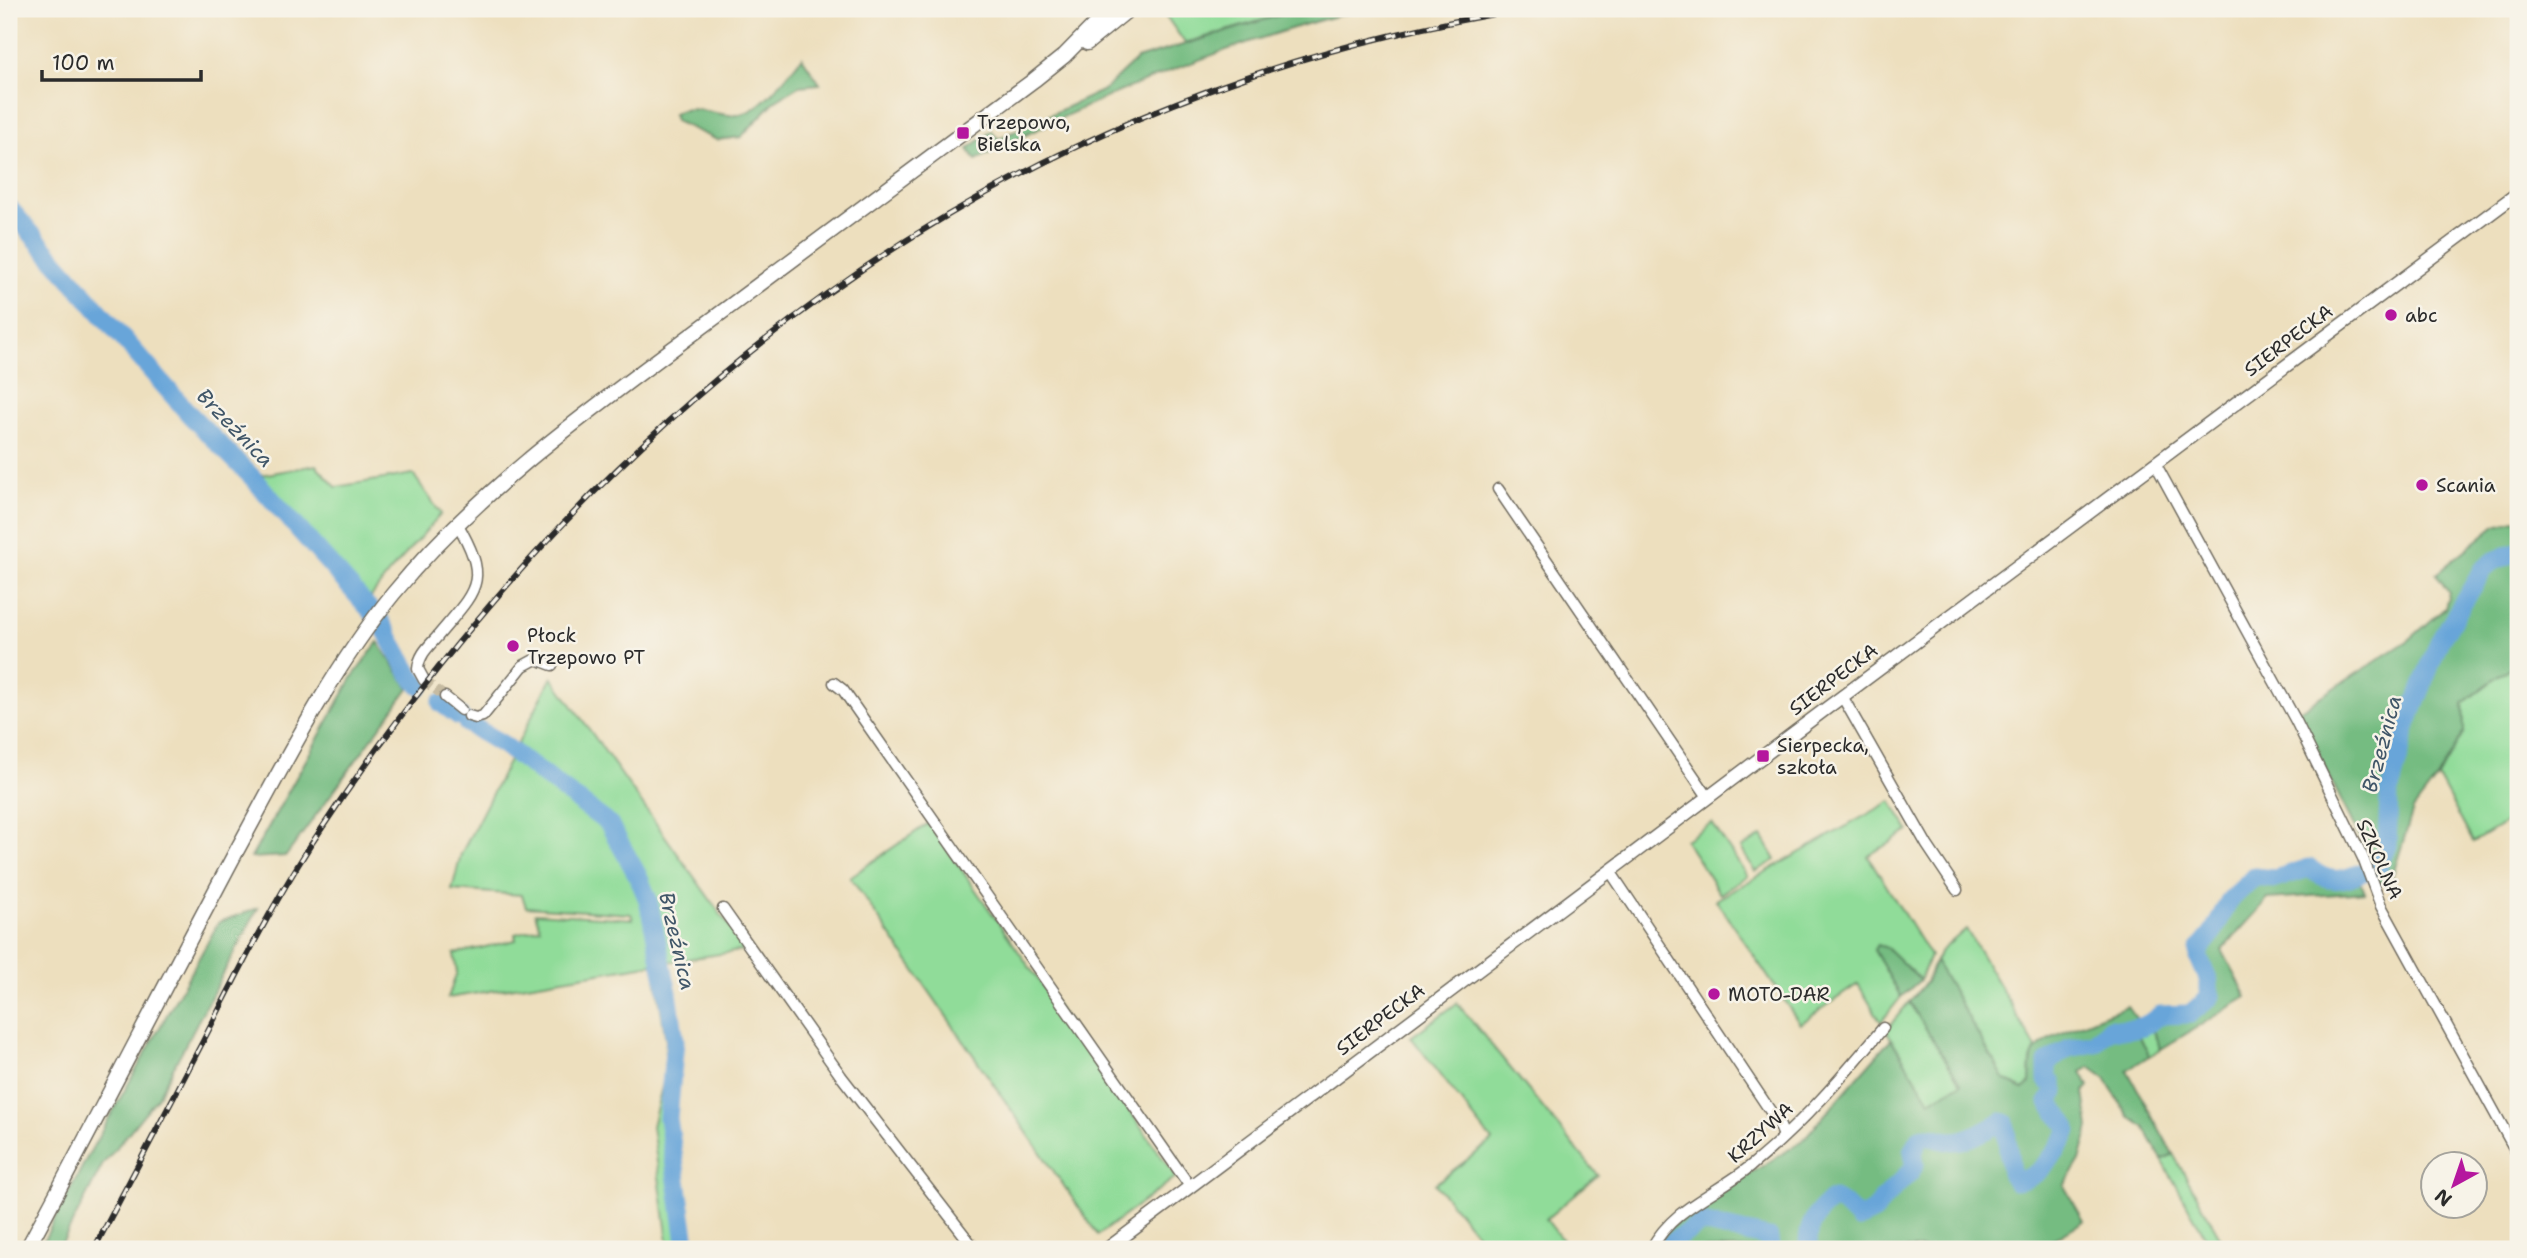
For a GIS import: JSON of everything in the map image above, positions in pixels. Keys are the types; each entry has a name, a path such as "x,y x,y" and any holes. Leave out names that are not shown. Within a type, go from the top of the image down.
{"main road":[{"path":"1064,56 1110,9"},
{"path":"27,1249 129,1058 165,983 306,722 365,632 457,523 537,452 1064,56 1095,38 1129,9"}],"street":[{"name":"SIERPECKA","path":"1107,1249 1842,696 2518,193"},
{"name":"SZKOLNA","path":"2155,463 2296,721 2363,858 2381,906 2518,1155"},
{"path":"1498,489 1708,797"},
{"path":"424,680 418,669 421,656 461,608 477,580 474,555 457,523"},
{"path":"445,697 465,713 476,718 483,716 523,666 536,659 552,665"},
{"path":"834,682 843,690 1189,1185"},
{"path":"1842,696 1927,845 1957,890"},
{"path":"1610,871 1784,1136"},
{"path":"723,909 841,1076 975,1249"},
{"name":"KRZYWA","path":"1651,1249 1664,1228 1681,1212 1731,1182 1784,1136 1836,1084 1883,1028"}],"green space":[{"path":"1161,9 1300,9 1185,43"},
{"path":"1300,9 1363,9 1263,38 1165,73 1069,114 976,160 968,149 992,131 998,139 1104,90 1137,59"},
{"path":"802,57 820,84 799,86 776,100 741,137 717,140 675,121 673,114 689,109 729,115 746,113 773,92"},
{"path":"316,465 336,487 413,474 441,514 368,601 256,476"},
{"path":"2518,519 2518,661 2463,703 2464,732 2438,777 2413,810 2392,877 2378,885 2370,858 2297,712 2409,640 2445,608 2449,593 2436,574 2496,525"},
{"path":"378,642 409,688 286,856 251,858 352,678"},
{"path":"2518,661 2518,750 2513,752 2512,770 2518,782 2518,815 2473,842 2438,777 2464,732 2463,703"},
{"path":"552,677 746,950 667,962 678,1030 674,1120 694,1249 669,1249 652,1126 664,1079 666,1041 654,964 448,998 457,972 454,954 516,940 515,934 540,928 535,913 633,919 631,914 526,907 522,895 452,890 461,854"},
{"path":"1891,801 1909,831 1868,856 1930,956 1920,980 1887,948 1874,950 1901,997 1881,1022 1858,984 1800,1024 1716,900"},
{"path":"929,823 1176,1177 1098,1235 850,877"},
{"path":"1712,823 1747,876 1720,894 1685,840"},
{"path":"1762,836 1776,860 1755,872 1741,848"},
{"path":"2311,871 2317,880 2341,886 2362,876 2361,883 2365,892 2268,899 2222,950 2247,997 2161,1049 2150,1025 2159,1018 2191,1016 2202,1006 2209,1004 2214,995 2211,990 2212,980 2201,955 2238,894 2254,880 2284,880 2298,872"},
{"path":"258,908 157,1098 103,1164 59,1249 39,1249 219,922"},
{"path":"1966,929 2036,1048 2031,1060 2030,1083 2023,1089 2005,1080 1935,961 1941,951"},
{"path":"1877,944 1887,948 1920,980 1901,997 1874,950"},
{"path":"1935,961 2005,1080 2023,1089 2030,1083 2035,1051 2050,1039 2127,1006 2141,1025 2130,1028 2110,1026 2095,1041 2068,1045 2044,1063 2045,1080 2052,1086 2046,1103 2053,1115 2066,1126 2067,1132 2040,1165 2027,1175 2016,1178 2006,1120 2003,1119 1953,1139 1930,1132 1915,1143 1911,1168 1881,1198 1875,1209 1858,1217 1846,1203 1830,1197 1815,1211 1806,1242 1807,1249 1773,1249 1774,1241 1771,1236 1700,1221 1679,1232 1663,1249 1655,1249 1665,1232 1692,1207 1801,1142 1891,1039 1930,1101 1961,1084 1909,1002 1926,982"},
{"path":"1909,1002 1961,1084 1930,1102 1886,1030"},
{"path":"1457,1003 1598,1175 1546,1219 1569,1249 1489,1249 1435,1184 1492,1141 1411,1037"},
{"path":"2150,1025 2161,1049 2149,1056 2137,1030"},
{"path":"2111,1030 2131,1033 2137,1030 2149,1056 2127,1070 2173,1154 2162,1160 2144,1127 2128,1116 2105,1078 2090,1067 2081,1072 2089,1086 2084,1092 2089,1128 2080,1160 2064,1186 2084,1221 2037,1249 1811,1249 1816,1221 1835,1201 1858,1221 1871,1214 1897,1192 1915,1172 1917,1145 1924,1139 1931,1138 1951,1144 1964,1143 2000,1124 2003,1125 2011,1173 2018,1184 2043,1169 2061,1149 2071,1131 2053,1102 2057,1092 2055,1082 2050,1079 2049,1064 2069,1052 2096,1044"},
{"path":"2173,1154 2227,1249 2212,1249 2162,1160"},
{"path":"1704,1226 1768,1240 1768,1249 1668,1249"}],"waterway":[{"name":"Brzeźnica","path":"9,208 190,415 252,477 381,622 410,674 420,686"},
{"name":"Brzeźnica","path":"1809,1249 1811,1227 1822,1208 1834,1199 1845,1205 1859,1219 1875,1211 1911,1171 1915,1164 1913,1152 1920,1138 1948,1141 1965,1139 2001,1122 2005,1123 2011,1173 2016,1181 2034,1174 2055,1152 2068,1129 2049,1102 2055,1091 2053,1083 2047,1080 2047,1063 2069,1048 2095,1043 2110,1028 2136,1028 2160,1015 2190,1014 2206,1001 2211,996 2209,981 2199,958 2199,950 2212,934 2229,901 2254,877 2275,879 2309,868 2319,875 2335,880 2377,868 2387,846 2389,795 2407,725 2439,642 2483,570 2494,561 2518,551"},
{"name":"Brzeźnica","path":"441,703 459,716"},
{"name":"Brzeźnica","path":"467,723 505,746 609,824 638,876 648,900 668,993 675,1041 668,1118 687,1249"},
{"name":"Brzeźnica","path":"1666,1249 1674,1240 1702,1223 1769,1238 1770,1249"}],"tunnel":[{"path":"424,680 445,697"}],"railway":[{"path":"94,1249 253,945 310,846 423,687 547,542 681,410 827,294 984,194 1153,113 1333,51 1525,9"}],"place":[{"name":"Trzepowo, Bielska","path":"963,133"},
{"name":"abc","path":"2391,315"},
{"name":"Scania","path":"2422,485"},
{"name":"Płock Trzepowo PT","path":"513,646"},
{"name":"Sierpecka, szkoła","path":"1763,756"},
{"name":"MOTO-DAR","path":"1714,994"}]}
